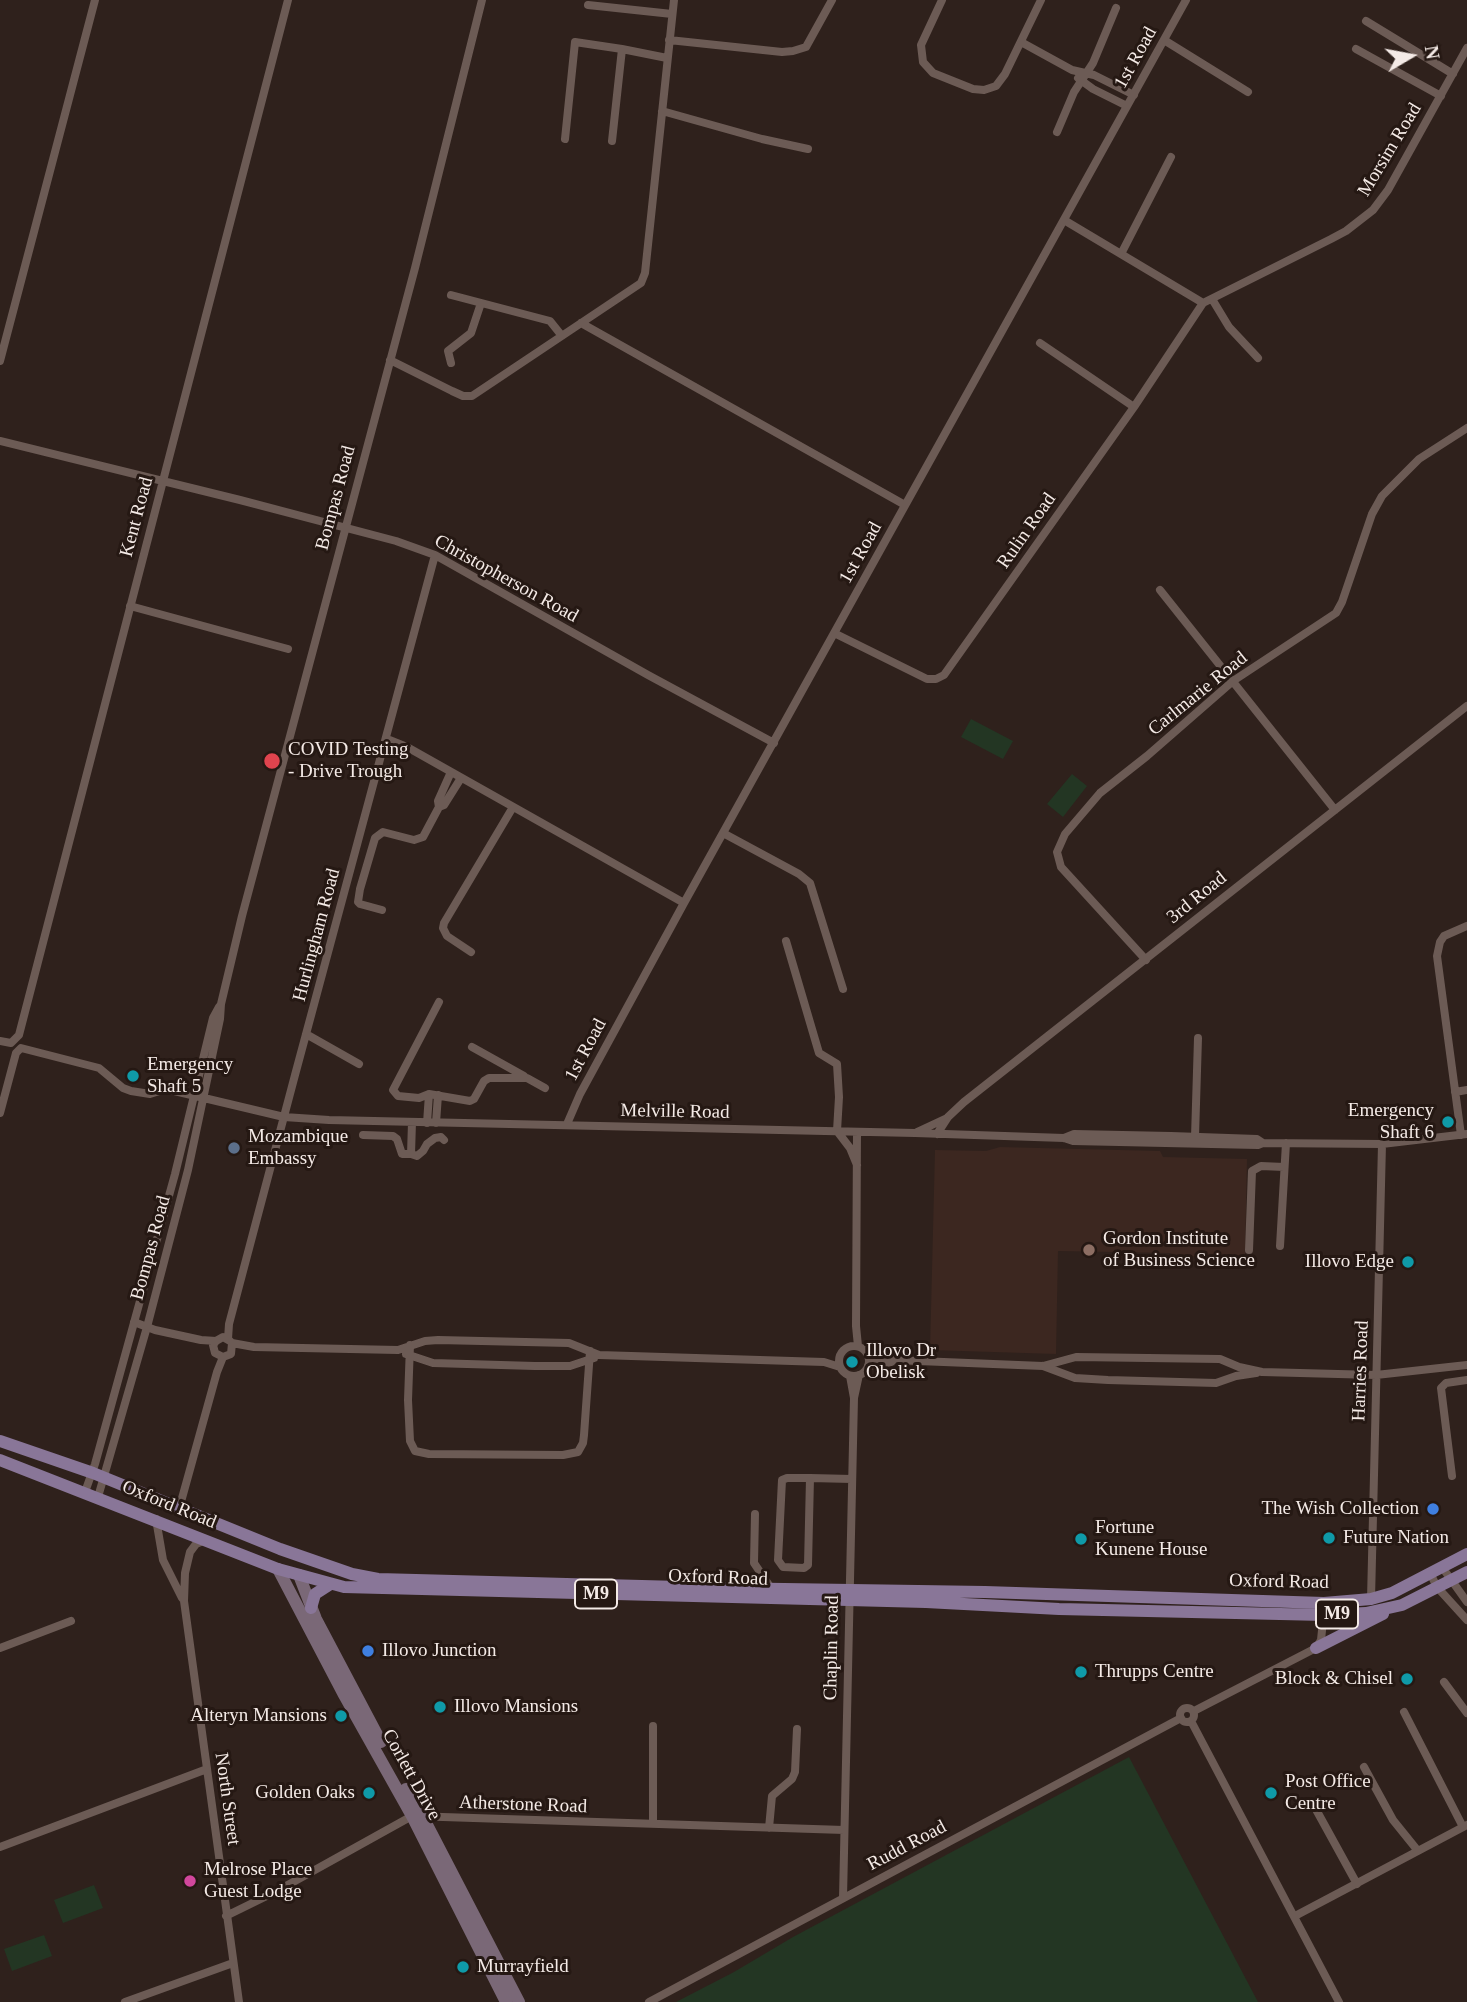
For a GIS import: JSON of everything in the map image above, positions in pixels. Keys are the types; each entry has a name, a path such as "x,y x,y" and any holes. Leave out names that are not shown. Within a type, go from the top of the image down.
{"main road":[{"name":"Oxford Road","path":"0,1441 98,1476 280,1549 352,1574 378,1578 771,1588 926,1602 1071,1609 1324,1609 1366,1613 1402,1605 1451,1580"},
{"name":"Oxford Road","path":"0,1460 278,1569 330,1585 358,1588 849,1595"},
{"path":"280,1549 293,1560 299,1575"},
{"name":"M9","path":"1436,1570 1467,1554"},
{"name":"Corlett Drive","path":"278,1569 343,1693 418,1816 506,2002"},
{"name":"Oxford Road","path":"1324,1609 1392,1593 1436,1570"},
{"name":"M9","path":"1451,1580 1467,1572"},
{"name":"Corlett Drive","path":"299,1575 311,1608 357,1700 519,2002"},
{"path":"311,1608 314,1594 330,1585"},
{"path":"1315,1647 1402,1605"}],"street":[{"path":"0,361 95,0"},
{"name":"Kent Road","path":"0,1113 288,0"},
{"name":"Bompas Road","path":"85,1492 98,1476 147,1327 205,1098 221,1004 482,0"},
{"path":"390,360 463,396 472,396 636,287 643,278 674,0"},
{"path":"669,40 793,51 806,47 831,0"},
{"path":"942,0 921,46 923,62 933,73 972,89 991,89 1005,74 1041,0"},
{"name":"1st Road","path":"567,1124 580,1094 684,903 1186,0"},
{"path":"588,5 672,14"},
{"path":"1057,132 1071,99 1088,72 1116,8"},
{"path":"1366,21 1453,74"},
{"path":"1164,40 1248,92"},
{"path":"565,139 575,43 578,41 667,58"},
{"path":"1021,42 1072,70 1088,72 1134,95"},
{"name":"Morsim Road","path":"1207,301 1346,231 1373,210 1388,190 1467,48"},
{"path":"612,141 622,49"},
{"path":"1356,49 1441,96"},
{"path":"1072,70 1081,82 1127,106"},
{"path":"662,111 808,149"},
{"path":"1121,254 1171,157"},
{"path":"1064,220 1207,301 1258,358"},
{"path":"451,295 550,321 562,336"},
{"name":"Rulin Road","path":"834,633 927,679 944,675 1207,301"},
{"path":"451,363 447,351 471,333 481,303"},
{"path":"582,323 905,505"},
{"path":"1040,343 1134,407"},
{"name":"Carlmarie Road","path":"1146,960 1061,867 1057,852 1065,834 1100,793 1233,681 1336,613 1368,525 1382,496 1419,459 1467,428"},
{"name":"Christopherson Road","path":"0,441 345,527 435,555 774,743"},
{"name":"Hurlingham Road","path":"179,1509 435,555"},
{"path":"1160,590 1335,810"},
{"path":"130,607 288,649"},
{"name":"3rd Road","path":"937,1134 948,1117 964,1102 1467,706"},
{"path":"387,739 684,903"},
{"path":"382,910 358,902 375,838 383,832 420,839 429,829 451,772"},
{"path":"439,807 444,805 461,778"},
{"path":"471,952 447,936 444,923 513,807"},
{"path":"723,833 807,880 843,989"},
{"path":"1464,1134 1455,1092 1437,956 1444,936 1467,926"},
{"path":"786,941 819,1054 835,1062 838,1068 837,1132 857,1165"},
{"path":"439,1002 393,1090 398,1096 419,1098 434,1095 470,1101 474,1099 484,1080 527,1078"},
{"name":"Bompas Road","path":"98,1497 98,1476 134,1322 175,1174 213,1017 221,1004"},
{"path":"306,1034 359,1064"},
{"path":"1195,1137 1198,1038"},
{"name":"Melville Road","path":"0,1041 99,1068 123,1088 131,1091 150,1094 166,1089 284,1116 432,1123 915,1133 1171,1144 1382,1144 1464,1134"},
{"path":"472,1047 545,1088"},
{"path":"1455,1092 1467,1090"},
{"path":"432,1123 434,1095"},
{"name":"3rd Road","path":"915,1133 948,1117"},
{"path":"411,1154 412,1122"},
{"path":"854,1346 852,1330 856,1326 857,1132"},
{"name":"Melville Road","path":"1064,1138 1073,1134 1195,1137 1257,1139 1262,1143"},
{"path":"363,1135 393,1136 397,1139 401,1154 417,1156 435,1138 441,1137 444,1140"},
{"path":"1280,1245 1286,1143"},
{"name":"Harries Road","path":"1371,1598 1382,1144"},
{"path":"1249,1250 1252,1171 1261,1166 1284,1167"},
{"path":"134,1322 223,1347 398,1350 433,1363 570,1366 590,1355 839,1362 854,1376 868,1363 886,1359 891,1362 1043,1366 1076,1357 1220,1359 1262,1372 1377,1376 1467,1365"},
{"path":"398,1350 438,1340 569,1343 590,1355"},
{"path":"410,1345 410,1441 415,1451 429,1454 563,1455 578,1452 584,1435 590,1355"},
{"path":"839,1362 845,1348 854,1346 866,1352 868,1363"},
{"path":"1043,1366 1075,1378 1216,1383 1236,1376 1262,1372"},
{"name":"Chaplin Road","path":"843,1898 854,1376"},
{"path":"1452,1476 1441,1388 1446,1383 1467,1380"},
{"path":"810,1478 808,1565 804,1568 783,1567 778,1560 781,1483 787,1478 810,1478 852,1479"},
{"path":"755,1514 754,1563 771,1588"},
{"name":"North Street","path":"156,1519 165,1567 184,1601"},
{"path":"165,1567 179,1570 187,1564 192,1547 205,1540"},
{"name":"North Street","path":"187,1564 184,1601 239,2002"},
{"path":"1436,1570 1451,1580 1467,1602"},
{"path":"1436,1570 1437,1587 1467,1620"},
{"path":"1194,1712 1315,1647 1321,1640 1324,1609"},
{"path":"0,1648 71,1621"},
{"path":"1444,1682 1467,1713"},
{"path":"1189,1708 1194,1712 1195,1716 1191,1721 1185,1722 1181,1718 1183,1709 1189,1708"},
{"path":"1295,1916 1465,1826 1404,1712"},
{"name":"Rudd Road","path":"649,2002 1181,1718"},
{"path":"1191,1721 1339,2002"},
{"path":"653,1726 653,1824"},
{"path":"769,1828 772,1797 792,1779 795,1772 797,1730"},
{"path":"1364,1767 1393,1820 1418,1851"},
{"path":"0,1847 207,1769"},
{"path":"1313,1804 1357,1884"},
{"path":"226,1916 418,1816"},
{"name":"Atherstone Road","path":"418,1816 844,1830"},
{"path":"125,2002 233,1963"}],"shaded area":[{"name":"Gordon Institute of Business Science","path":"1000,1147 1160,1151 1163,1157 1247,1159 1245,1257 1058,1251 1056,1354 930,1350 935,1150 986,1151"}],"green space":[{"path":"971,719 1013,741 1003,759 961,737"},
{"path":"1072,774 1087,786 1063,817 1047,804"},
{"path":"1129,1757 1258,2002 676,2002 793,1937"},
{"path":"94,1885 103,1908 63,1923 54,1900"},
{"path":"44,1935 52,1956 12,1971 4,1949"}],"place":[{"name":"COVID Testing - Drive Trough","path":"272,761"},
{"name":"Emergency Shaft 5","path":"133,1076"},
{"name":"Emergency Shaft 6","path":"1448,1122"},
{"name":"Mozambique Embassy","path":"234,1148"},
{"name":"Gordon Institute of Business Science","path":"1089,1250"},
{"name":"Illovo Edge","path":"1408,1262"},
{"name":"Illovo Dr Obelisk","path":"852,1362"},
{"name":"The Wish Collection","path":"1433,1509"},
{"name":"Future Nation","path":"1329,1538"},
{"name":"Fortune Kunene House","path":"1081,1539"},
{"name":"Illovo Junction","path":"368,1651"},
{"name":"Thrupps Centre","path":"1081,1672"},
{"name":"Block & Chisel","path":"1407,1679"},
{"name":"Illovo Mansions","path":"440,1707"},
{"name":"Alteryn Mansions","path":"341,1716"},
{"name":"Golden Oaks","path":"369,1793"},
{"name":"Post Office Centre","path":"1271,1793"},
{"name":"Melrose Place Guest Lodge","path":"190,1881"},
{"name":"Murrayfield","path":"463,1967"}]}
